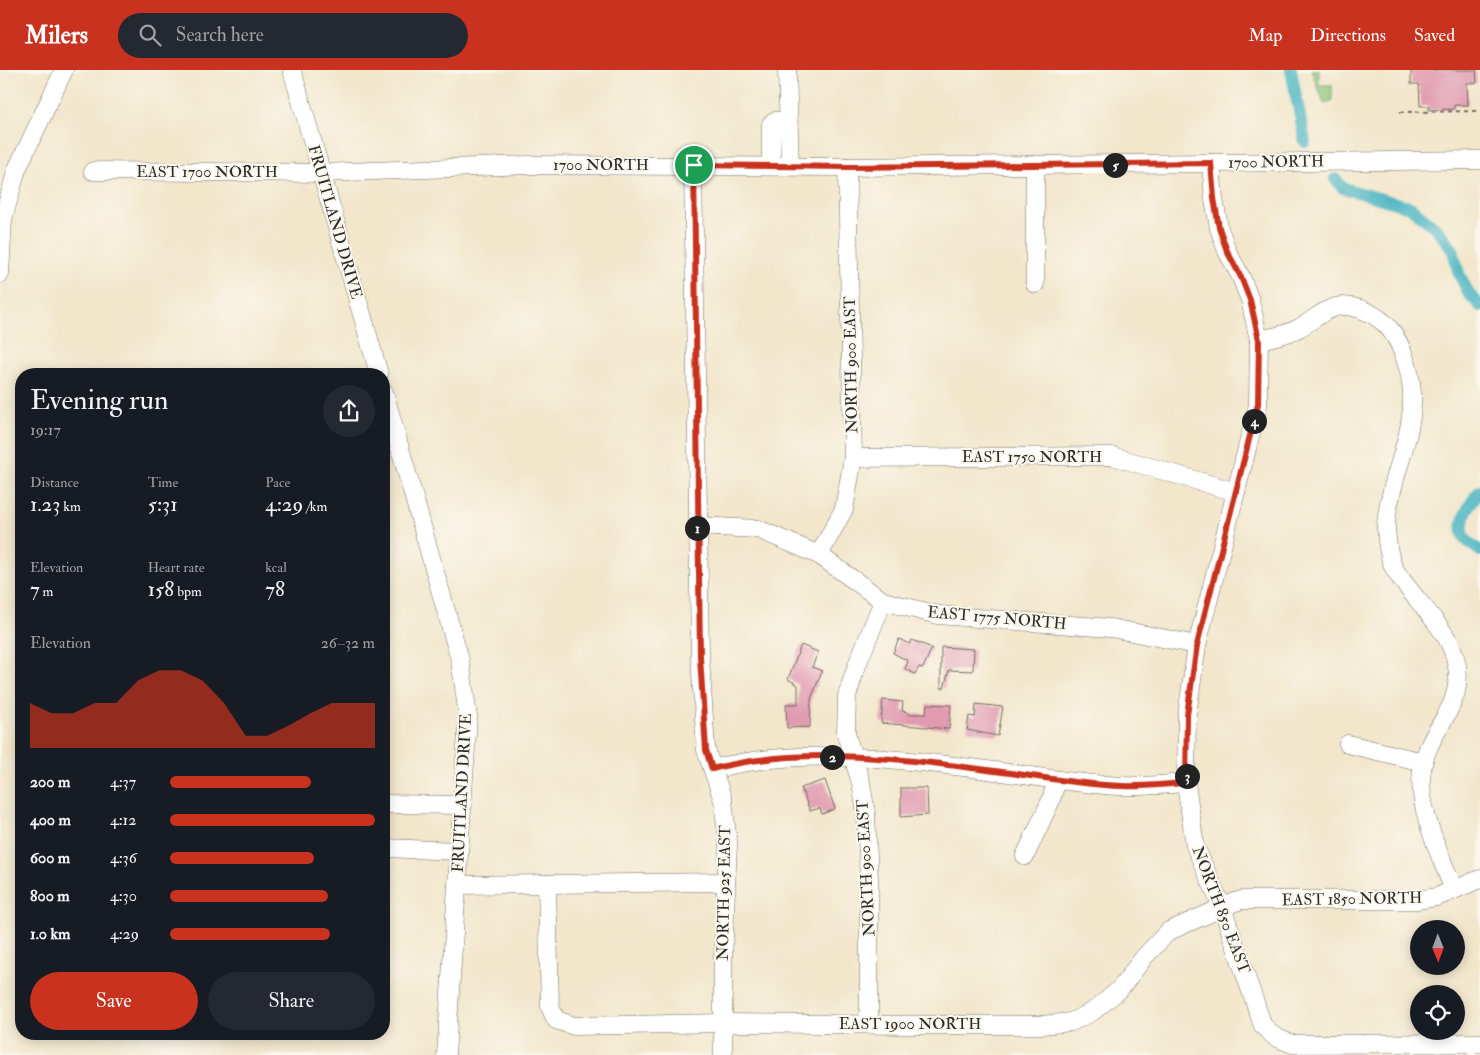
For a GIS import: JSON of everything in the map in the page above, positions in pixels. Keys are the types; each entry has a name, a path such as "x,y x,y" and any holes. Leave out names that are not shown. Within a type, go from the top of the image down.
{"street":[{"path":"0,274 3,219 14,177 64,70"},
{"name":"FRUITLAND DRIVE","path":"292,70 377,368"},
{"path":"787,70 790,166"},
{"path":"771,166 771,124 774,121 788,121"},
{"name":"1700 NORTH","path":"321,173 530,165 847,167 1480,160"},
{"name":"NORTH 850 EAST","path":"1211,163 1219,228 1227,251 1247,292 1259,340 1258,404 1197,645 1187,715 1186,783 1196,846 1222,907 1263,1026 1275,1037 1292,1044 1480,1043"},
{"name":"NORTH 925 EAST","path":"694,165 700,657 706,750 723,800 728,843 723,1055"},
{"path":"1035,166 1035,284"},
{"name":"NORTH 900 EAST","path":"819,555 844,509 854,458 847,167"},
{"name":"EAST 1700 NORTH","path":"93,171 321,173"},
{"path":"1259,340 1298,329 1330,309 1342,306 1371,313 1385,323 1397,338 1405,357 1413,399 1412,419 1389,500 1386,526 1388,546 1394,567 1451,646 1457,666 1458,687 1452,706 1431,742 1423,762 1420,781 1427,817 1454,890"},
{"name":"FRUITLAND DRIVE","path":"390,413 460,660 468,716 446,1055"},
{"name":"EAST 1750 NORTH","path":"854,458 1112,456 1236,492"},
{"name":"EAST 1775 NORTH","path":"697,526 758,529 819,555 883,601 938,615 1111,628 1197,645"},
{"name":"NORTH 900 EAST","path":"869,1024 869,880 866,813 861,783 846,734 847,696 857,665 883,601"},
{"path":"1348,744 1423,762"},
{"path":"712,769 743,761 782,758 852,757 949,765 1057,780 1123,786 1186,783"},
{"path":"1025,856 1051,800 1057,780"},
{"path":"390,804 462,806"},
{"path":"390,848 459,851"},
{"name":"EAST 1850 NORTH","path":"1222,907 1242,900 1417,900 1437,897 1480,879"},
{"path":"457,885 726,882"},
{"name":"EAST 1900 NORTH","path":"547,884 550,1007 556,1020 574,1026 723,1023 1042,1025 1071,1022 1092,1012 1119,990 1145,956 1169,931 1222,907"}],"path":[{"path":"1400,112 1480,111"}],"green space":[{"path":"1311,70 1319,70 1319,85 1332,85 1332,102 1324,103"}],"building":[{"path":"1411,70 1476,70 1477,83 1467,83 1468,105 1454,105 1454,109 1429,110 1429,106 1420,106 1419,84 1411,84"},
{"path":"899,639 910,644 912,640 932,648 923,668 919,667 915,674 905,669 908,661 893,653"},
{"path":"801,645 818,652 812,667 822,671 811,699 810,727 787,728 786,704 798,704 798,685 788,679"},
{"path":"941,647 974,649 973,671 949,670 944,688 941,688"},
{"path":"883,700 903,702 902,711 908,712 908,714 926,714 927,704 951,705 949,729 881,723"},
{"path":"976,704 1003,707 998,736 967,730 969,716 975,717"},
{"path":"825,780 835,809 822,814 820,808 810,811 801,788"},
{"path":"901,788 927,788 928,815 901,817"}],"waterway":[{"path":"1291,70 1305,142"},
{"path":"1335,179 1343,188 1410,207 1437,229 1453,250 1459,274 1469,294 1480,306"},
{"path":"1480,491 1466,513 1463,526 1465,538 1480,551"}],"route":[{"path":"1211,163 1219,228 1227,251 1241,277 1250,300 1259,340 1258,404 1197,645 1187,715 1186,783 1123,786 1057,780 949,765 852,757 782,758 743,761 712,769 706,750 700,657 694,165 847,167 1211,163"}]}
